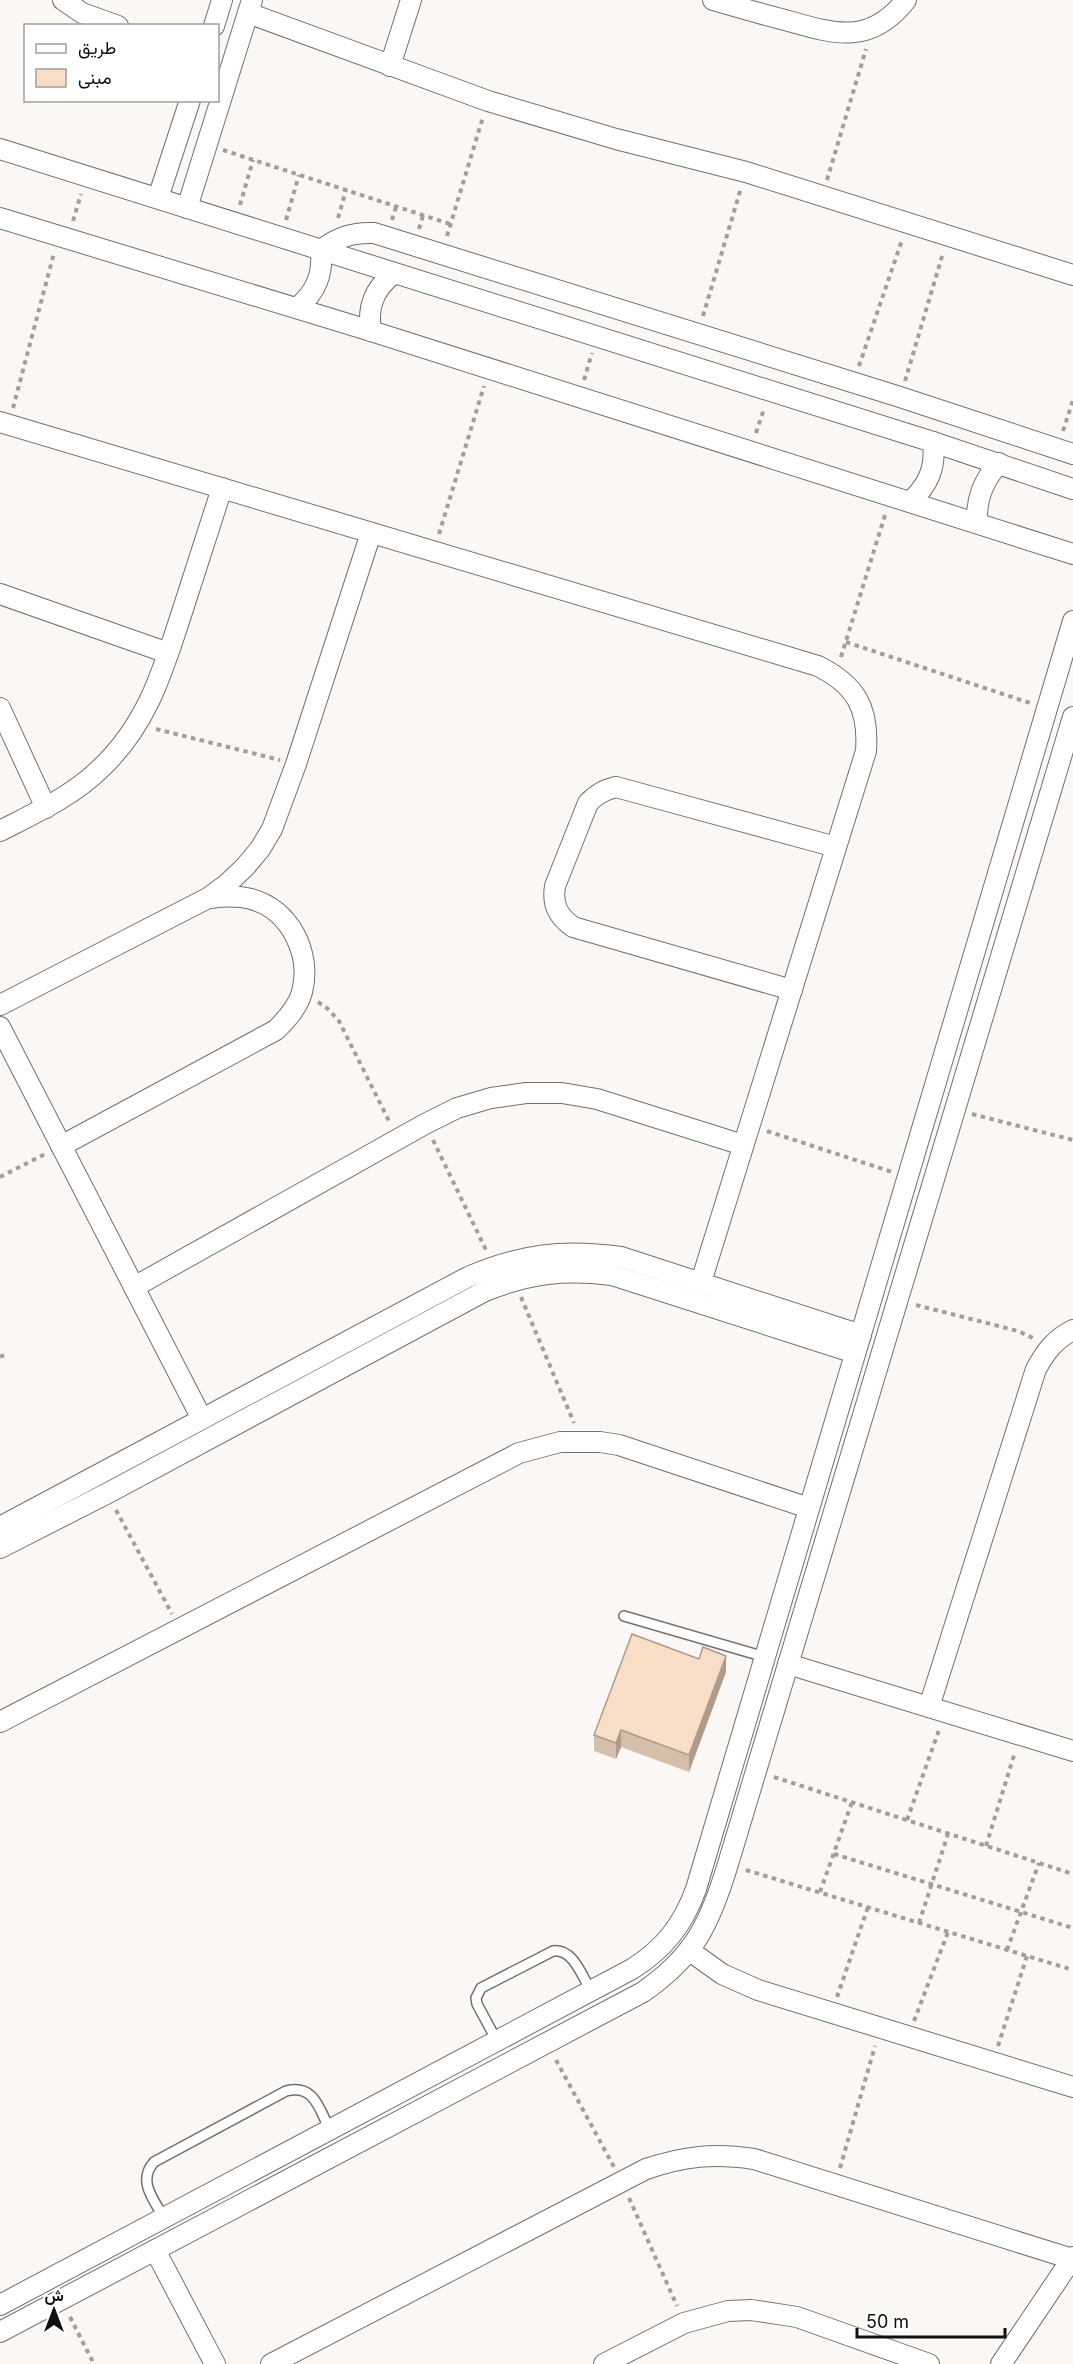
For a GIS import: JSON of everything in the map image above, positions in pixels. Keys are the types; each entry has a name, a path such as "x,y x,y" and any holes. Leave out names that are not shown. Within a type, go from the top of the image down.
{"street":[{"path":"215,24 222,0"},
{"path":"390,66 411,0"},
{"path":"713,0 829,33 851,34 872,28 891,17 906,0"},
{"path":"67,2 97,19 112,24"},
{"path":"187,208 250,7 390,66 488,101 616,140 746,172 1073,275"},
{"path":"158,198 189,102"},
{"path":"182,126 208,140"},
{"path":"0,149 933,442 1073,489"},
{"path":"0,218 371,331 1073,554"},
{"path":"321,250 345,235 359,232 374,233 900,397 1065,451"},
{"path":"297,308 307,300 317,283 322,264 321,250"},
{"path":"371,331 369,318 373,299 383,282 393,274"},
{"path":"5,423 818,666 836,675 851,688 862,707 868,729 866,751 701,1282"},
{"path":"911,501 921,492 933,469 933,442"},
{"path":"977,523 976,510 983,484 999,464"},
{"path":"0,831 75,790 123,745 138,724 159,682 222,488"},
{"path":"0,1005 208,898 228,884 260,849 272,829 296,764 371,533"},
{"path":"0,594 168,653"},
{"path":"0,2305 591,1991 650,1958 678,1927 689,1909 1073,621"},
{"path":"0,708 46,807"},
{"path":"0,2332 643,1992 676,1967 690,1951 710,1917 728,1864 897,1300 1069,744 1073,717"},
{"path":"792,990 573,927 563,920 556,910 553,898 555,886 588,803 605,789 616,788 836,847"},
{"path":"61,1146 276,1030 292,1013 302,992 305,969 301,947 291,926 274,910 254,899 231,895 208,898"},
{"path":"0,1027 202,1419"},
{"path":"134,1287 398,1138 457,1108 491,1098 526,1093 562,1093 597,1099 743,1145"},
{"path":"0,1527 468,1277 494,1266 535,1255 556,1252 589,1252 621,1257 701,1282 858,1344"},
{"path":"0,1548 108,1493 485,1291 514,1279 546,1272 568,1271 612,1275 858,1344"},
{"path":"937,1709 1036,1369 1045,1351 1059,1337 1073,1330"},
{"path":"0,1722 519,1453 549,1444 581,1440 619,1445 809,1508"},
{"path":"788,1664 1072,1749"},
{"path":"690,1951 706,1964 740,1983 1073,2087"},
{"path":"270,2364 646,2169 672,2160 699,2155 726,2155 754,2159 1072,2258 1001,2364"},
{"path":"156,2250 215,2364"},
{"path":"604,2364 684,2323 728,2311 751,2310 797,2317 929,2364"}],"lane":[{"path":"624,1616 765,1657"},
{"path":"497,2041 477,2004 476,1998 480,1988 559,1950 569,1955 591,1991"},
{"path":"164,2218 146,2183 148,2168 154,2162 286,2091 303,2089 310,2092 330,2130"}],"path":[{"path":"822,195 872,28"},
{"path":"441,254 488,101"},
{"path":"208,140 253,160 450,224"},
{"path":"235,223 253,160"},
{"path":"698,334 746,172"},
{"path":"281,238 299,175"},
{"path":"5,423 86,176"},
{"path":"854,383 907,222"},
{"path":"900,397 948,235"},
{"path":"578,397 597,338"},
{"path":"434,552 489,368"},
{"path":"751,451 769,391"},
{"path":"1065,451 1073,400"},
{"path":"836,675 891,495"},
{"path":"846,642 1047,709"},
{"path":"138,724 296,764"},
{"path":"302,992 328,1009 339,1021 398,1138"},
{"path":"955,1110 1073,1140"},
{"path":"425,1124 494,1266"},
{"path":"750,1126 907,1177"},
{"path":"0,1177 61,1146"},
{"path":"514,1279 581,1440"},
{"path":"897,1300 1029,1334 1045,1351"},
{"path":"108,1493 180,1630"},
{"path":"907,1820 937,1709"},
{"path":"986,1846 1021,1735"},
{"path":"756,1771 1072,1872"},
{"path":"820,1892 852,1803"},
{"path":"919,1923 948,1834"},
{"path":"834,1854 1073,1928"},
{"path":"1007,1950 1039,1863"},
{"path":"728,1864 1073,1970"},
{"path":"831,2013 868,1907"},
{"path":"908,2037 948,1932"},
{"path":"992,2062 1027,1956"},
{"path":"835,2185 880,2028"},
{"path":"547,2043 622,2182 684,2323"},
{"path":"61,2300 94,2364"}],"building":[{"path":"632,1634 699,1659 703,1647 726,1656 689,1755 621,1730 616,1743 594,1735"}]}
